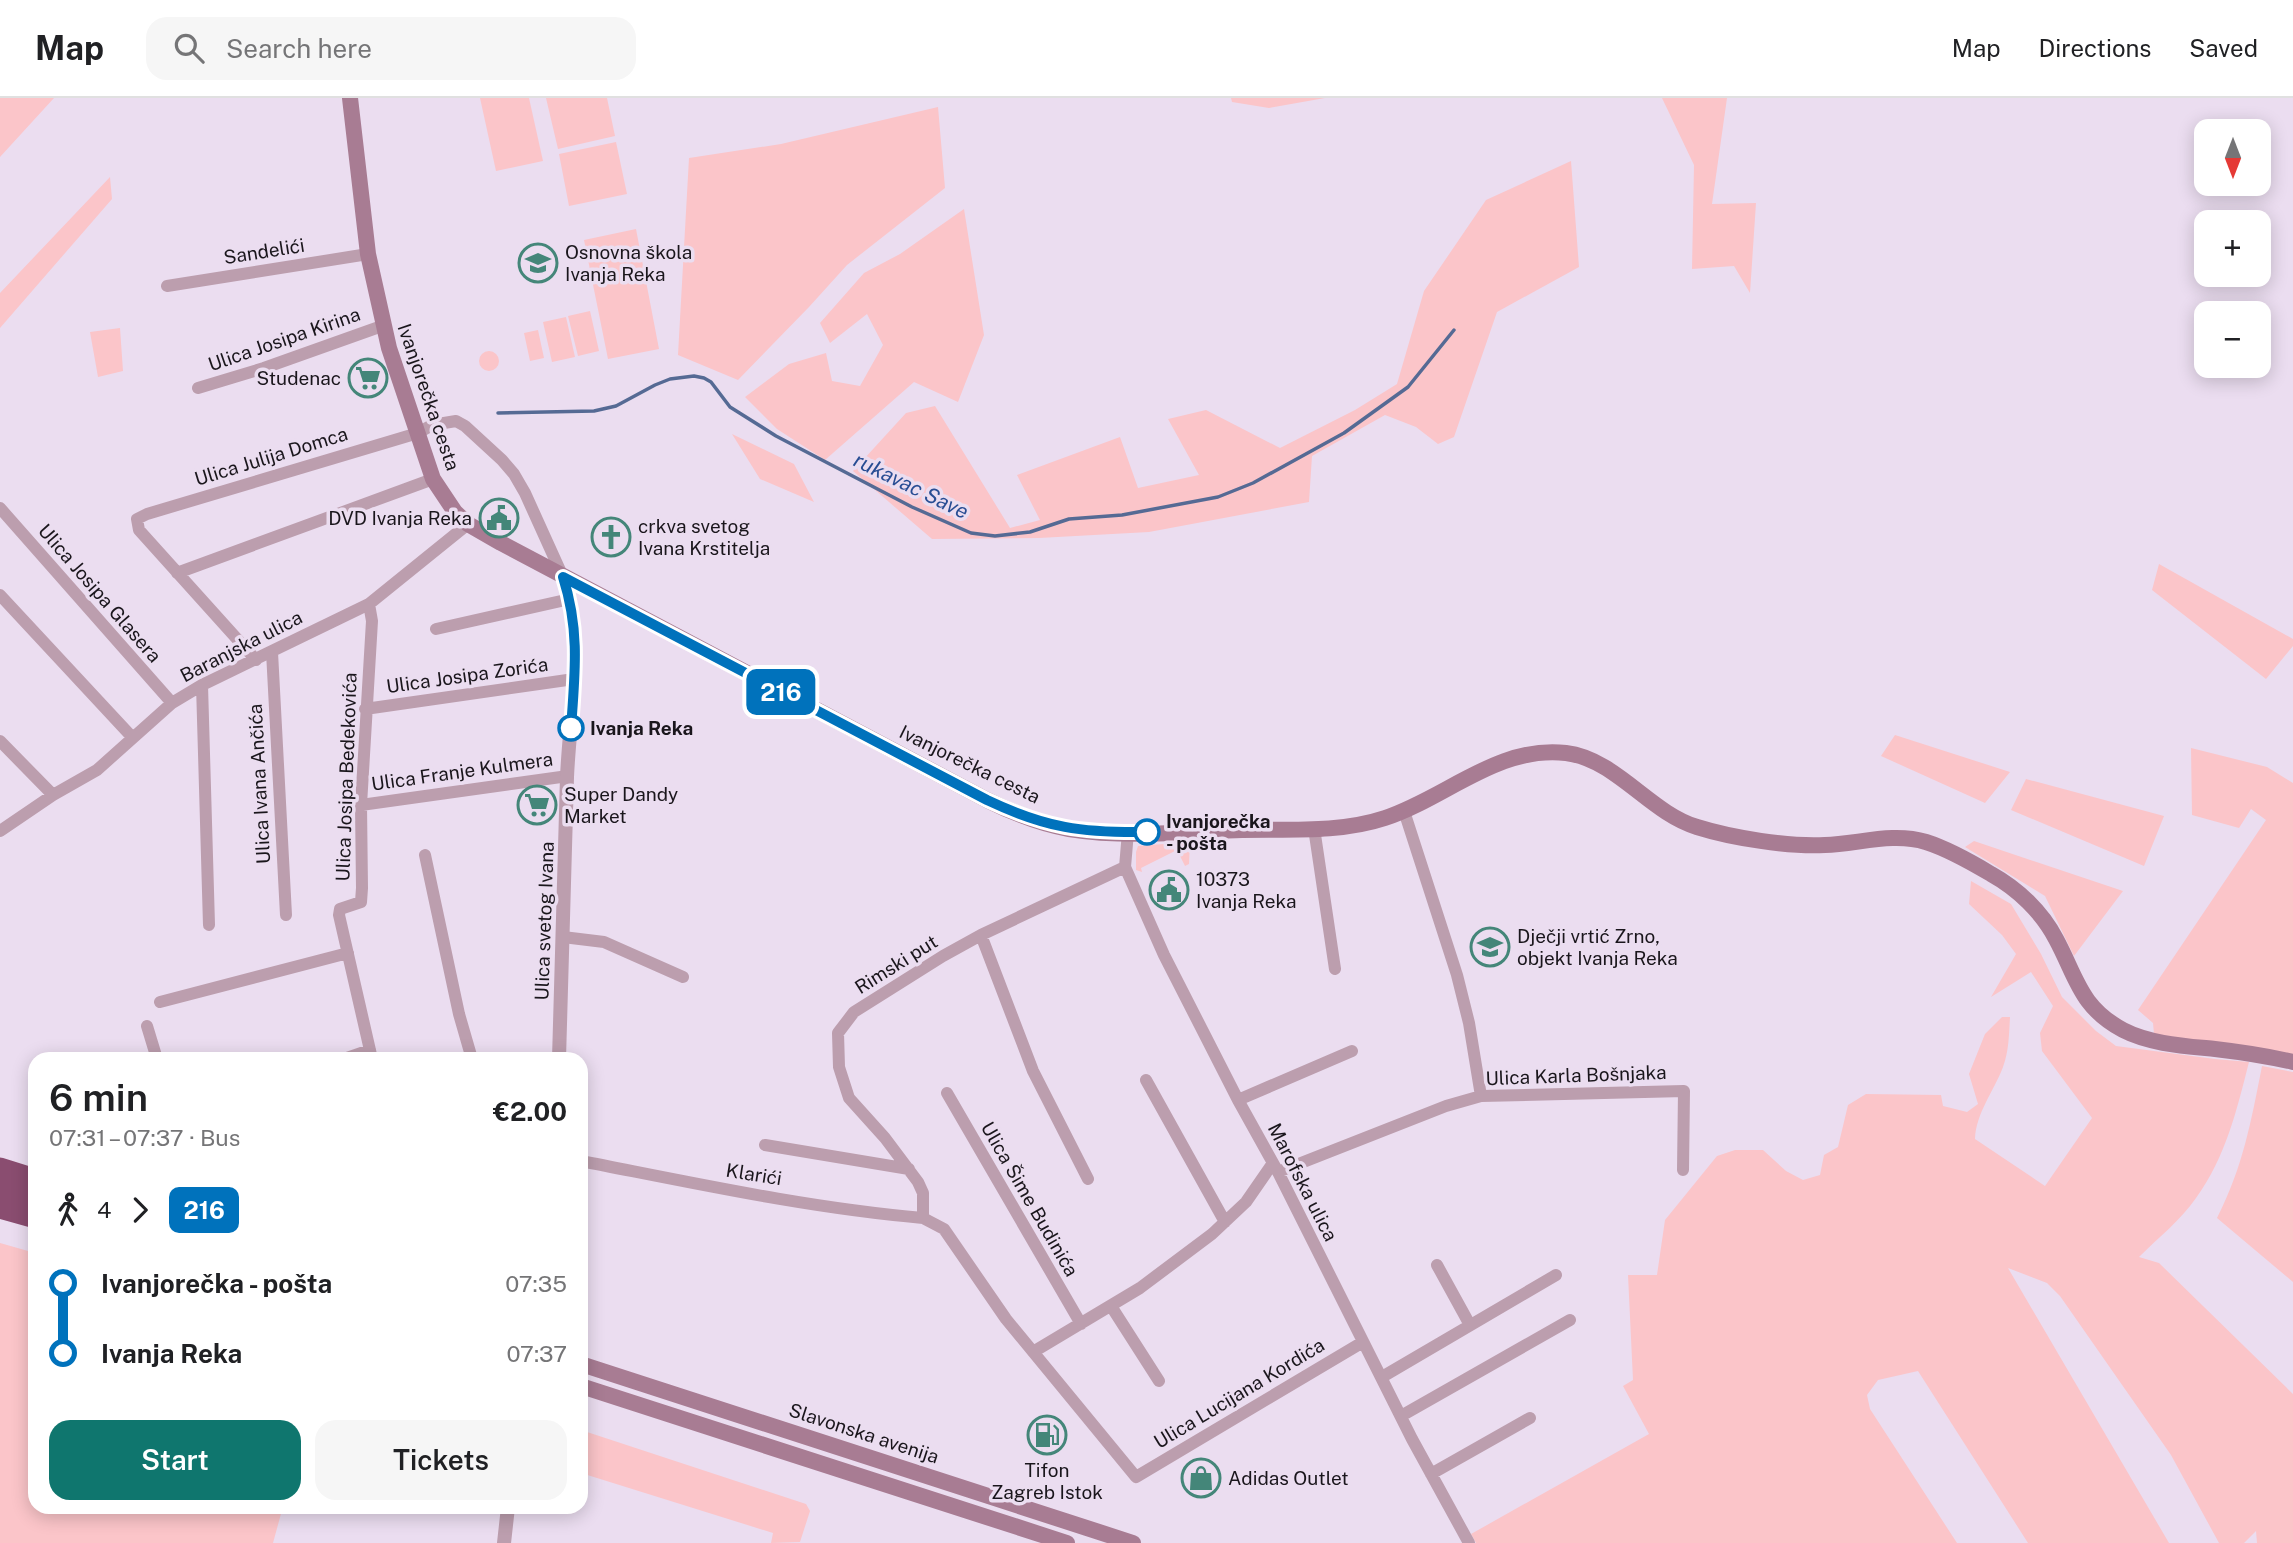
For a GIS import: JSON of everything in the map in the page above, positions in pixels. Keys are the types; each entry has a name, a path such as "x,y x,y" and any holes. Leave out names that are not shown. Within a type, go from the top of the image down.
{"highway":[{"path":"0,1168 28,1177"},
{"path":"0,1188 28,1196"},
{"path":"0,1208 28,1216"}],"main road":[{"name":"Ivanjorečka cesta","path":"350,98 368,254 382,326 433,479 455,512 468,524 563,577 1004,808 1066,828 1128,832 1354,825 1404,811 1506,760 1552,752 1576,755 1604,769 1667,813 1695,827 1752,839 1806,845 1897,838 1926,842 1986,871 2027,901 2051,930 2083,995 2104,1017 2124,1030 2168,1043 2293,1062"},
{"name":"Slavonska avenija","path":"588,1366 1133,1543"},
{"path":"588,1388 1067,1543"}],"street":[{"name":"Sandelići","path":"167,286 368,254"},
{"name":"Ulica Josipa Kirina","path":"198,387 264,368 382,326"},
{"name":"Ulica Julija Domca","path":"177,573 139,530 137,519 418,433 432,425 456,421 475,435 514,474 552,548 563,577"},
{"path":"256,660 177,573 433,479"},
{"name":"Ulica Josipa Glasera","path":"0,508 172,703"},
{"name":"Baranjska ulica","path":"0,831 52,795 97,771 172,703 202,685 369,604 468,524"},
{"name":"Ulica svetog Ivana","path":"559,1052 568,776 576,649 570,599 563,577"},
{"path":"0,595 132,737"},
{"path":"436,629 570,599"},
{"name":"Ulica Josipa Bedekovića","path":"369,604 372,621 361,804 362,888 360,902 340,909 339,915 371,1052"},
{"name":"Ulica Ivana Ančića","path":"272,652 286,915"},
{"name":"Ulica Josipa Zorića","path":"365,709 574,679"},
{"path":"202,685 209,925"},
{"path":"0,741 52,795"},
{"name":"Ulica Franje Kulmera","path":"361,804 568,776"},
{"path":"1404,811 1457,975 1482,1096"},
{"path":"1314,828 1335,969"},
{"name":"Marofska ulica","path":"1128,832 1125,867 1164,955 1469,1543"},
{"path":"425,855 459,1014 470,1052"},
{"name":"Rimski put","path":"923,1218 923,1193 909,1169 849,1098 839,1067 838,1033 854,1012 943,956 981,935 1125,867"},
{"path":"981,935 1033,1071 1088,1179"},
{"path":"563,937 604,942 683,976"},
{"path":"160,1002 348,953"},
{"path":"147,1026 154,1052"},
{"path":"1238,1100 1352,1051"},
{"path":"1146,1080 1225,1222"},
{"name":"Ulica Karla Bošnjaka","path":"1276,1168 1446,1106 1482,1096 1684,1091 1683,1170"},
{"name":"Ulica Šime Budinića","path":"947,1093 1080,1324"},
{"path":"765,1145 909,1169"},
{"name":"Klarići","path":"588,1162 718,1188 923,1218"},
{"path":"923,1218 944,1229 1006,1320 1033,1352 1111,1307 1171,1266 1225,1222 1276,1168"},
{"path":"1437,1265 1470,1325"},
{"path":"1382,1377 1556,1275"},
{"path":"1111,1307 1159,1381"},
{"path":"1401,1416 1570,1320"},
{"name":"Ulica Lucijana Kordića","path":"1033,1352 1136,1478 1363,1342"},
{"path":"1431,1474 1530,1418"},
{"path":"504,1543 507,1514"}],"shaded area":[{"path":"0,98 54,98 0,157"},
{"path":"480,98 529,98 543,161 496,171"},
{"path":"546,98 607,98 615,136 558,149"},
{"path":"1231,98 1325,98 1269,108 1232,102"},
{"path":"1662,98 1727,98 1712,204 1756,203 1750,293 1734,266 1692,269 1694,165"},
{"path":"938,107 945,188 847,265 738,380 678,355 689,158 781,144"},
{"path":"616,142 627,194 569,206 559,154"},
{"path":"1571,161 1579,267 1497,312 1454,437 1438,444 1416,427 1385,415 1312,456 1309,502 1149,532 1039,538 932,539 853,471 906,413 935,406 1010,528 1040,520 1017,475 1120,437 1138,488 1199,475 1168,419 1206,410 1280,448 1355,410 1397,384 1424,291 1486,200"},
{"path":"110,177 112,199 0,328 0,293"},
{"path":"964,209 984,335 958,402 914,382 825,460 777,429 745,397 789,364 826,353 832,381 860,386 883,345 867,314 830,343 820,323 864,273 900,254"},
{"path":"636,229 659,349 608,359 584,240"},
{"path":"590,311 599,351 578,356 568,316"},
{"path":"566,317 575,357 552,362 543,322"},
{"path":"120,328 123,371 98,377 90,332"},
{"path":"538,330 544,358 530,361 524,333"},
{"path":"489,351 496,354 499,361 496,368 489,371 482,368 479,361 482,354"},
{"path":"732,434 794,464 814,502 760,479"},
{"path":"2159,564 2293,639 2293,646 2266,679 2152,590"},
{"path":"1895,735 2010,772 1985,803 1881,756"},
{"path":"2191,748 2267,767 2293,783 2293,1057 2154,1034 2153,1023 2138,1010 2266,820 2251,809 2239,828 2192,815"},
{"path":"2026,779 2164,816 2144,866 2011,810"},
{"path":"1974,841 2123,891 2074,956 2045,896 1965,847"},
{"path":"1190,842 1189,864 1185,866 1177,850 1141,868 1142,872 1136,870 1138,846"},
{"path":"1971,881 2011,904 2041,954 2062,997 2096,1031 2116,1046 2249,1062 2223,1149 2206,1182 2183,1214 2139,1257 2159,1263 2293,1394 2293,1543 2257,1543 2256,1531 2244,1543 2219,1543 2171,1455 2060,1296 2047,1283 2008,1268 2169,1543 2028,1543 1918,1371 1878,1380 1867,1395 1870,1409 1957,1543 1476,1543 1471,1534 1649,1434 1623,1386 1633,1380 1628,1275 1657,1275 1665,1220 1717,1156 1735,1150 1763,1150 1786,1171 1803,1180 1820,1175 1824,1155 1838,1147 1848,1105 1866,1094 1941,1095 1943,1106 1967,1112 1978,1104 1969,1074 1985,1034 2002,1017 2010,1017 2005,1061 1982,1111 1975,1139 2045,1186 2092,1118 2042,1051 2040,1033 2053,1006 2031,972 1991,997 2016,954 2002,935 1969,904"},
{"path":"2262,1066 2293,1072 2293,1282 2217,1218 2240,1162"},
{"path":"0,1243 28,1251 28,1514 281,1514 273,1543 0,1543"},
{"path":"588,1432 806,1504 810,1511 800,1542 771,1543 773,1533 588,1475"}],"waterway":[{"name":"rukavac Save","path":"498,413 594,411 616,406 670,379 694,376 704,378 711,382 730,407 776,436 912,507 971,533 995,536 1030,532 1069,519 1122,515 1218,497 1253,483 1344,433 1408,387 1454,330"}],"bus line":[{"name":"216","path":"571,728 575,626 563,577 987,800 1023,816 1083,831 1147,832"}],"place":[{"name":"Osnovna škola Ivanja Reka","path":"538,263"},
{"name":"Studenac","path":"368,378"},
{"name":"DVD Ivanja Reka","path":"499,518"},
{"name":"crkva svetog Ivana Krstitelja","path":"611,537"},
{"name":"Ivanja Reka","path":"571,728"},
{"name":"Super Dandy Market","path":"537,805"},
{"name":"Ivanjorečka - pošta","path":"1147,832"},
{"name":"10373 Ivanja Reka","path":"1169,890"},
{"name":"Dječji vrtić Zrno, objekt Ivanja Reka","path":"1490,947"},
{"name":"Tifon Zagreb Istok","path":"1047,1435"},
{"name":"Adidas Outlet","path":"1201,1478"}]}
